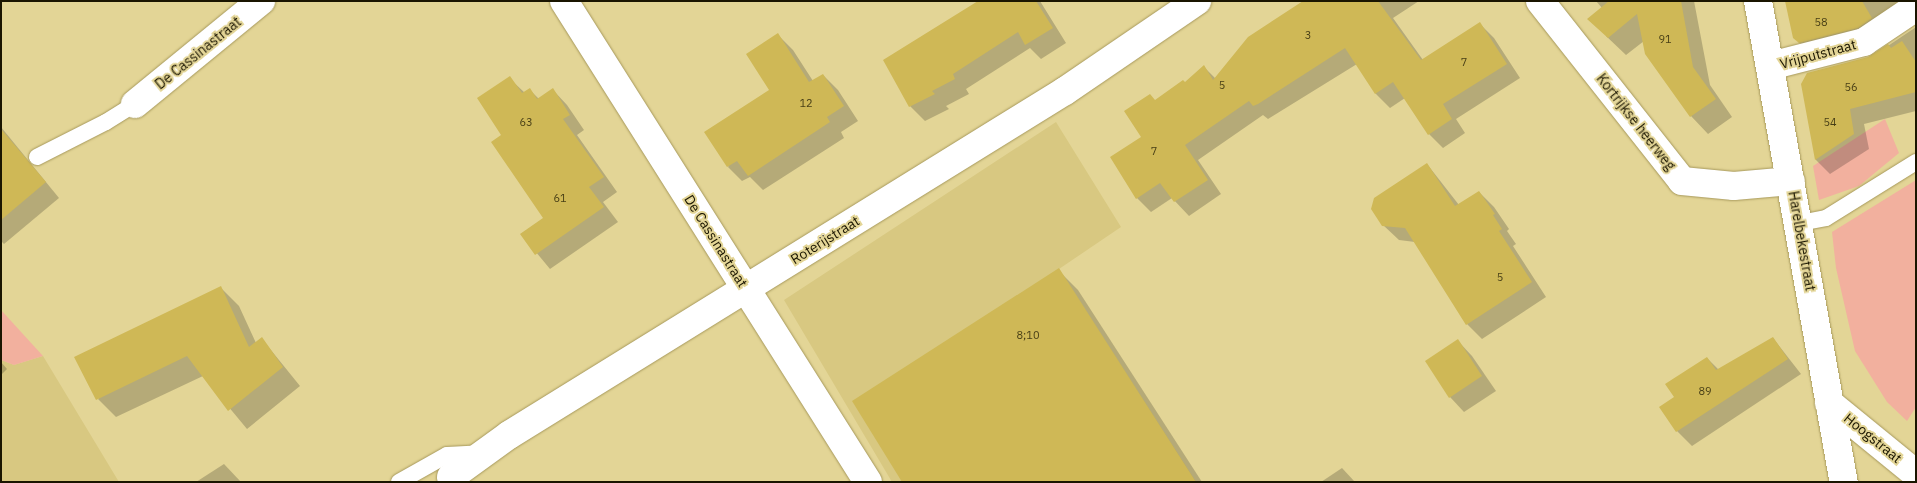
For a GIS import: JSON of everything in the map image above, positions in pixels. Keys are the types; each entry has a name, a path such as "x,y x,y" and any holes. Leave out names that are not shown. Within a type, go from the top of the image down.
{"street":[{"name":"De Cassinastraat","path":"135,104 261,1"},
{"name":"De Cassinastraat","path":"564,1 868,482"},
{"name":"Roterijstraat","path":"451,477 509,435 1065,91 1198,1"},
{"name":"Kortrijkse heerweg","path":"1540,1 1682,181 1734,186 1791,181"},
{"name":"Harelbekestraat","path":"1758,1 1800,223 1829,403 1844,482"},
{"name":"Vrijputstraat","path":"1770,66 1864,42 1916,7"},
{"name":"Hoogstraat","path":"1829,403 1916,474"}],"lane":[{"path":"37,157 106,122 135,104"},
{"path":"1800,223 1826,218 1916,162"},
{"path":"399,482 447,455 486,452"}],"shaded area":[{"path":"1885,119 1899,153 1859,186 1819,200 1813,166"},
{"path":"1056,122 1121,227 1059,269 1196,482 892,482 784,300"},
{"path":"1916,180 1916,407 1907,421 1887,402 1855,351 1836,268 1832,232"},
{"path":"1,310 43,356 14,365 1,360"},
{"path":"43,356 119,482 1,482 1,360 14,365"}],"building":[{"path":"978,1 1036,1 1053,28 1025,45 1018,32 953,74 955,79 932,91 935,94 909,107 883,60"},
{"path":"1303,1 1378,1 1421,60 1480,22 1507,64 1443,104 1452,119 1428,135 1393,82 1375,94 1345,48 1258,104 1253,106 1249,101 1185,145 1208,180 1174,202 1160,183 1136,199 1110,157 1141,137 1124,111 1150,94 1155,100 1183,80 1185,82 1204,65 1213,80 1248,37"},
{"path":"1609,1 1681,1 1693,67 1716,99 1690,117 1645,54 1637,14 1608,38 1587,19"},
{"path":"1785,1 1862,1 1872,18 1858,28 1799,43 1793,38"},
{"path":"778,33 809,82 823,74 844,106 827,117 830,122 748,176 737,161 727,167 704,132 769,90 746,54"},
{"path":"1902,41 1916,62 1916,92 1850,109 1854,134 1815,160 1801,84 1807,73 1868,57 1888,44 1891,48"},
{"path":"510,76 522,93 530,88 537,99 553,88 570,115 563,119 604,177 589,187 604,207 535,255 520,234 543,218 491,142 501,135 477,98"},
{"path":"1,129 46,182 1,220"},
{"path":"1427,163 1455,206 1479,191 1495,214 1493,215 1502,229 1499,231 1532,282 1466,325 1405,228 1382,226 1371,209 1374,198"},
{"path":"1059,268 1196,482 902,482 852,401"},
{"path":"221,286 249,347 262,337 283,367 228,411 187,356 96,400 74,357"},
{"path":"1773,337 1788,359 1676,432 1659,407 1674,397 1665,384 1707,357 1716,370"},
{"path":"1458,339 1482,376 1449,398 1425,361"}]}
